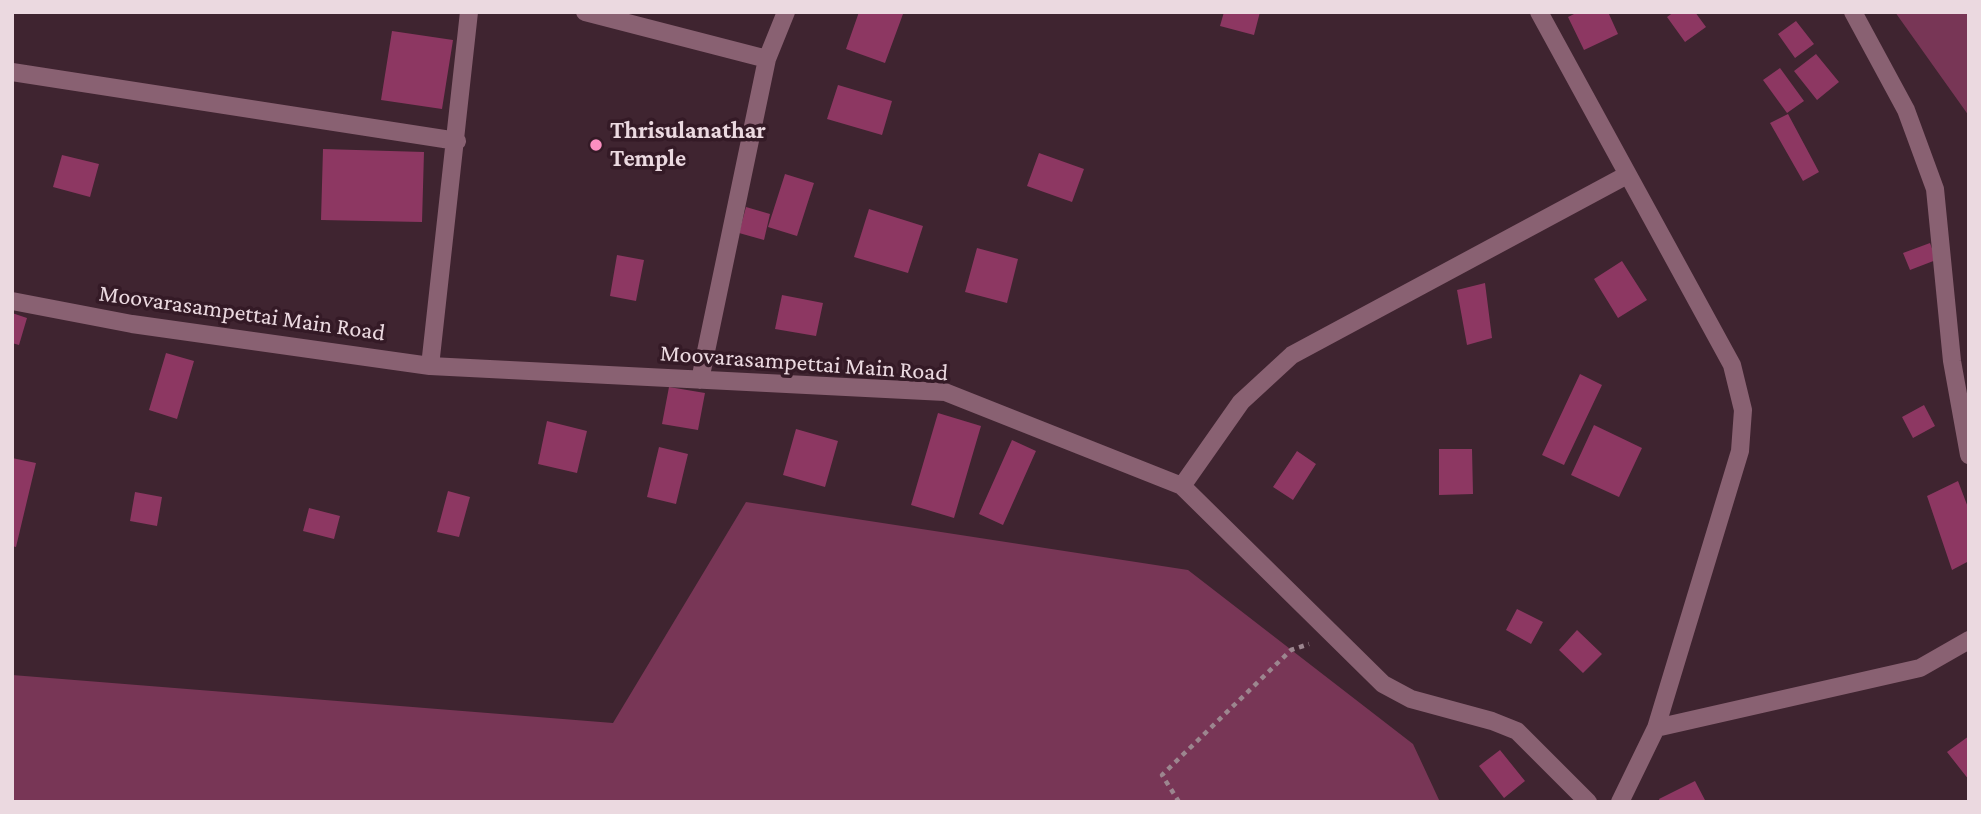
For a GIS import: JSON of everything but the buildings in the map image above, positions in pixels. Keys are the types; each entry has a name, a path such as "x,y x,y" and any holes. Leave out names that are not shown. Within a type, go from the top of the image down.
{"street":[{"path":"430,366 457,141 469,12"},
{"path":"584,12 767,59"},
{"path":"700,380 767,59 786,12"},
{"path":"1539,12 1732,365 1743,410 1740,451 1656,729 1619,802"},
{"path":"1853,12 1906,110 1935,189 1952,361 1969,455"},
{"path":"12,72 457,141"},
{"path":"1182,486 1241,402 1292,355 1627,175"},
{"name":"Moovarasampettai Main Road","path":"12,301 132,324 430,366 945,393 1182,486 1383,684 1411,699 1492,721 1517,731 1588,802"},
{"path":"1656,729 1920,668 1968,641"}],"path":[{"path":"1179,802 1162,775 1291,650 1333,635"}],"shaded area":[{"path":"1895,12 1969,12 1969,116"},
{"path":"746,502 1188,570 1413,744 1440,802 12,802 12,675 613,723"}],"place":[{"name":"Thrisulanathar Temple","path":"596,145"}]}
